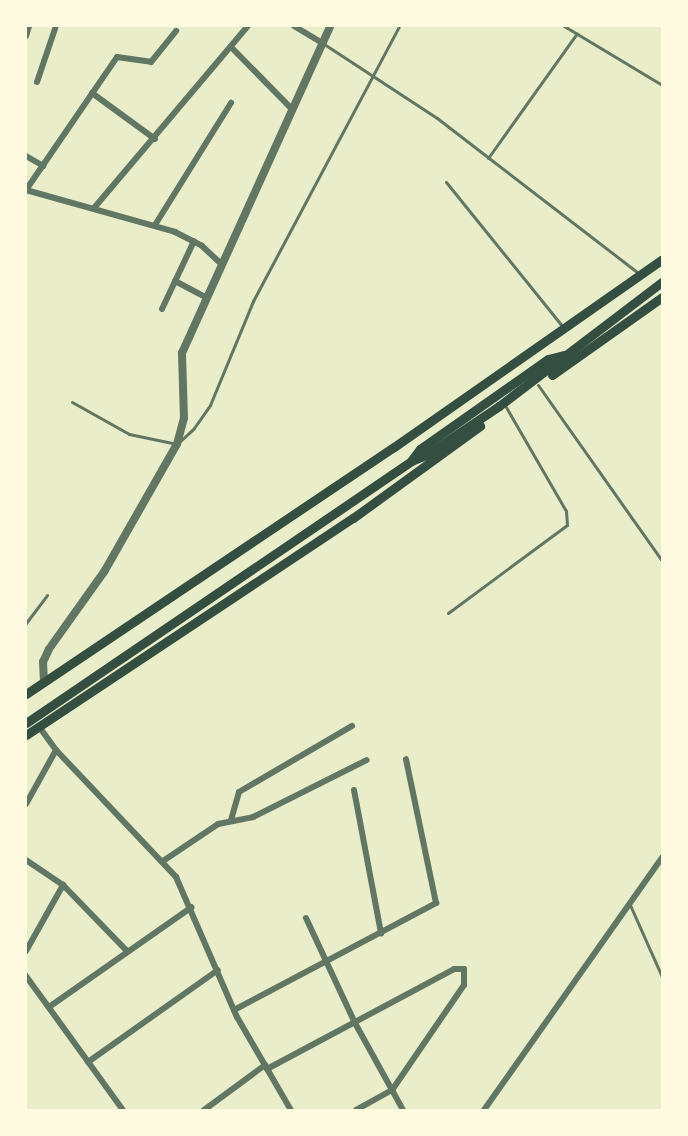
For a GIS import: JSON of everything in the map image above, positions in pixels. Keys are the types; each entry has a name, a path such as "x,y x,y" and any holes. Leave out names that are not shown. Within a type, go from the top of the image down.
{"main road":[{"path":"26,694 394,447 562,326 663,259"},
{"path":"26,723 411,461 420,449 539,365 564,355 663,282"},
{"path":"26,735 353,518 663,297"}],"street":[{"path":"26,36 29,26"},
{"path":"37,82 56,26"},
{"path":"94,208 155,139 248,26"},
{"path":"294,26 322,43"},
{"path":"44,681 43,662 49,649 104,572 177,444 184,418 181,360 220,263 330,26"},
{"path":"176,31 151,62 117,57 26,190 155,225 194,241 220,263"},
{"path":"231,47 292,109"},
{"path":"92,93 155,139"},
{"path":"155,225 231,103"},
{"path":"26,156 43,166"},
{"path":"162,309 194,241"},
{"path":"175,281 205,297"},
{"path":"231,820 239,792 352,726"},
{"path":"39,727 56,750 163,861 192,908 234,1010 291,1110"},
{"path":"26,804 56,750"},
{"path":"234,1010 436,903 406,759"},
{"path":"163,861 218,824 253,817 366,760"},
{"path":"354,790 381,933"},
{"path":"483,1110 663,858"},
{"path":"26,860 63,885 126,950"},
{"path":"26,951 63,885"},
{"path":"49,1007 126,950 192,908"},
{"path":"306,918 355,1023 403,1110"},
{"path":"204,1110 266,1067 355,1023 454,969 465,971 464,985 392,1090 356,1110"},
{"path":"88,1062 218,970"},
{"path":"26,976 123,1110"}],"lane":[{"path":"72,402 129,434 177,444 206,413 253,301 399,26"},
{"path":"566,26 663,85"},
{"path":"488,158 577,33"},
{"path":"322,43 372,75 488,158 640,274"},
{"path":"446,182 562,326"},
{"path":"538,385 663,561"},
{"path":"448,613 567,525 566,511 506,408"},
{"path":"26,623 47,595"},
{"path":"630,905 663,977"}]}
